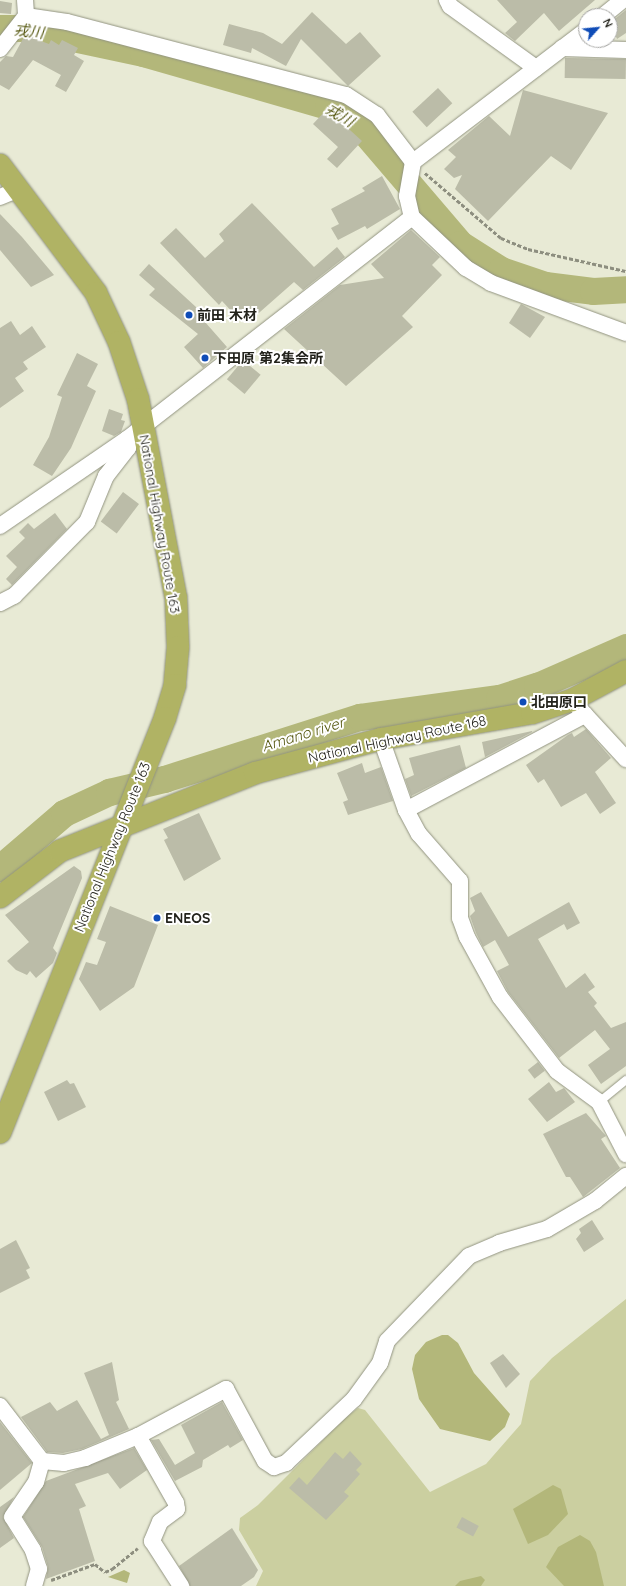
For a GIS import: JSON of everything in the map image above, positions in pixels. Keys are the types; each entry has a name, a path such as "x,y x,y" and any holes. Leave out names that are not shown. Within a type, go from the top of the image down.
{"highway":[{"name":"National Highway Route 163","path":"0,165 5,195 87,281 108,316 130,370 135,433 176,598 178,647 175,685 146,763 0,1132"},
{"name":"National Highway Route 168","path":"0,897 60,851 254,773 381,740 532,713 578,707 626,671"}],"street":[{"path":"0,49 24,19 25,0"},
{"path":"447,0 450,6 536,68"},
{"path":"613,8 623,0"},
{"path":"24,19 67,22 346,95 377,115 413,163"},
{"path":"578,36 413,163 407,196 412,217 466,268 491,283 626,333"},
{"path":"562,48 626,50"},
{"path":"0,526 135,433 412,217"},
{"path":"0,603 14,596 88,522 106,476 128,448 135,433"},
{"path":"406,810 578,707 626,759"},
{"path":"381,740 406,810 419,834 460,881 460,918 467,937 510,1015 557,1071 599,1102 626,1154"},
{"path":"42,1461 64,1462 85,1458 138,1436 226,1389 265,1461 274,1467 286,1463 354,1399 380,1363 387,1341 469,1256 499,1243 547,1229 595,1201 626,1176"},
{"path":"0,1406 42,1461"},
{"path":"138,1436 176,1503 176,1509 160,1522 152,1541 181,1586"},
{"path":"35,1584 39,1570 33,1550 12,1517 36,1482 42,1461"}],"lane":[{"path":"599,1102 626,1080"}],"path":[{"path":"413,163 501,238 528,250 626,271"},
{"path":"35,1584 95,1564 104,1572 108,1571 152,1541"}],"shaded area":[{"path":"626,1299 626,1586 256,1586 263,1571 239,1530 240,1518 258,1505 345,1418 358,1408 365,1410 430,1492 486,1464 521,1424 530,1381 552,1358"},
{"path":"442,1335 448,1335 458,1343 474,1373 510,1414 505,1427 490,1441 440,1429 419,1399 412,1369 415,1355 426,1342"},
{"path":"553,1485 561,1489 568,1514 548,1535 528,1544 513,1509"},
{"path":"580,1535 590,1541 596,1552 604,1586 564,1586 546,1567 558,1547"},
{"path":"124,1570 130,1573 127,1583 108,1577"},
{"path":"481,1576 485,1580 481,1586 455,1586 460,1581"}],"building":[{"path":"497,0 595,0 586,8 578,8 578,15 559,31 544,13 515,41 505,33 517,22"},
{"path":"0,1 12,3 11,14 0,13"},
{"path":"626,10 626,33 618,38 618,16"},
{"path":"312,12 346,44 360,32 381,56 348,86 301,39 286,66 252,48 251,53 223,45 229,24 263,33 282,44"},
{"path":"25,35 49,44 51,40 59,45 62,40 78,48 74,55 84,61 66,92 55,86 61,75 33,60 9,90 0,85 0,62 6,56 13,57"},
{"path":"565,58 626,59 626,79 565,78"},
{"path":"438,88 452,103 427,127 412,112"},
{"path":"523,90 608,113 571,170 551,156 488,221 455,189 462,175 454,178 444,169 456,157 448,150 489,116 510,136"},
{"path":"327,109 362,141 337,168 327,159 338,147 313,124"},
{"path":"382,176 400,209 367,229 365,226 338,240 331,228 339,224 331,209 365,191 362,188"},
{"path":"252,203 314,267 337,247 345,257 303,290 294,282 252,319 235,315 222,301 219,305 160,243 176,228 205,258 224,241 219,234"},
{"path":"0,214 22,237 54,275 31,287 0,250"},
{"path":"411,230 440,257 432,265 442,275 402,316 413,327 346,386 284,329 340,285 384,278 371,264"},
{"path":"149,264 208,318 205,322 227,347 203,368 184,347 198,334 149,295 155,289 139,275"},
{"path":"521,304 545,317 530,338 509,323"},
{"path":"11,321 20,335 32,326 46,347 23,362 28,369 15,378 24,391 0,408 0,328"},
{"path":"77,353 98,364 87,386 96,391 71,448 52,476 33,465 49,437 62,397 57,395"},
{"path":"243,360 261,375 245,394 227,379"},
{"path":"109,409 123,414 121,420 125,421 121,432 114,436 102,431"},
{"path":"123,492 139,504 117,534 101,522"},
{"path":"55,513 67,529 12,585 6,579 17,567 6,556 25,538 19,532 28,523 34,529"},
{"path":"586,729 611,758 595,772 616,803 600,814 586,793 561,807 544,779 538,783 526,765 568,735 572,733 574,737"},
{"path":"532,732 485,757 482,742"},
{"path":"460,745 466,768 411,796 405,779 414,775 409,758"},
{"path":"362,763 365,773 381,767 393,801 348,815 343,802 348,800 337,773"},
{"path":"199,813 221,859 184,881 164,840 168,838 163,829"},
{"path":"74,866 81,871 82,878 53,948 57,953 53,963 36,978 30,971 27,975 16,970 7,961 29,942 5,915"},
{"path":"481,892 508,937 569,902 580,923 567,930 564,924 538,939 566,988 585,973 595,987 588,992 597,1003 594,1006 611,1028 626,1022 626,1066 601,1084 588,1065 610,1049 595,1030 559,1058 508,992 497,971 509,965 495,940 483,947 476,933 470,916 475,911 470,898"},
{"path":"110,906 158,925 134,987 100,1011 79,979 86,962 97,965 106,942 97,939"},
{"path":"538,1062 545,1071 535,1079 528,1070"},
{"path":"67,1080 70,1084 74,1083 86,1107 58,1121 44,1092"},
{"path":"549,1082 556,1092 564,1088 575,1102 547,1122 528,1099"},
{"path":"586,1113 606,1136 601,1139 620,1168 583,1197 570,1177 566,1177 543,1134"},
{"path":"592,1220 604,1239 584,1252 576,1239 581,1233 579,1229"},
{"path":"16,1240 30,1268 26,1270 30,1278 0,1293 0,1249"},
{"path":"503,1354 520,1374 506,1388 490,1363"},
{"path":"112,1362 119,1400 116,1402 129,1429 82,1449 63,1453 47,1452 21,1417 50,1402 57,1411 77,1400 101,1439 109,1435 84,1373"},
{"path":"222,1402 243,1440 230,1448 228,1445 203,1460 202,1467 175,1481 151,1440 159,1439 175,1465 195,1453 181,1425"},
{"path":"0,1422 32,1463 0,1490"},
{"path":"134,1448 147,1470 120,1489 108,1473 75,1484 86,1506 79,1509 95,1561 46,1579 48,1567 42,1547 23,1517 46,1481"},
{"path":"350,1451 362,1464 356,1470 360,1474 344,1492 349,1496 326,1520 289,1488 299,1477 307,1485 335,1452 343,1459"},
{"path":"14,1497 3,1517 14,1538 0,1548 0,1507"},
{"path":"462,1517 479,1526 473,1537 456,1528"},
{"path":"232,1528 258,1570 254,1577 241,1586 190,1586 179,1566"}],"waterway":[{"name":"戎川","path":"0,28 26,28 143,53 328,106 361,128 460,244 501,270 545,285 593,291 626,289"},
{"name":"Amano river","path":"0,868 64,813 109,792 164,779 360,717 499,698 537,686 626,647"}],"place":[{"name":"前田 木材","path":"189,315"},
{"name":"下田原 第2集会所","path":"205,358"},
{"name":"北田原口","path":"523,702"},
{"name":"ENEOS","path":"157,918"}]}
